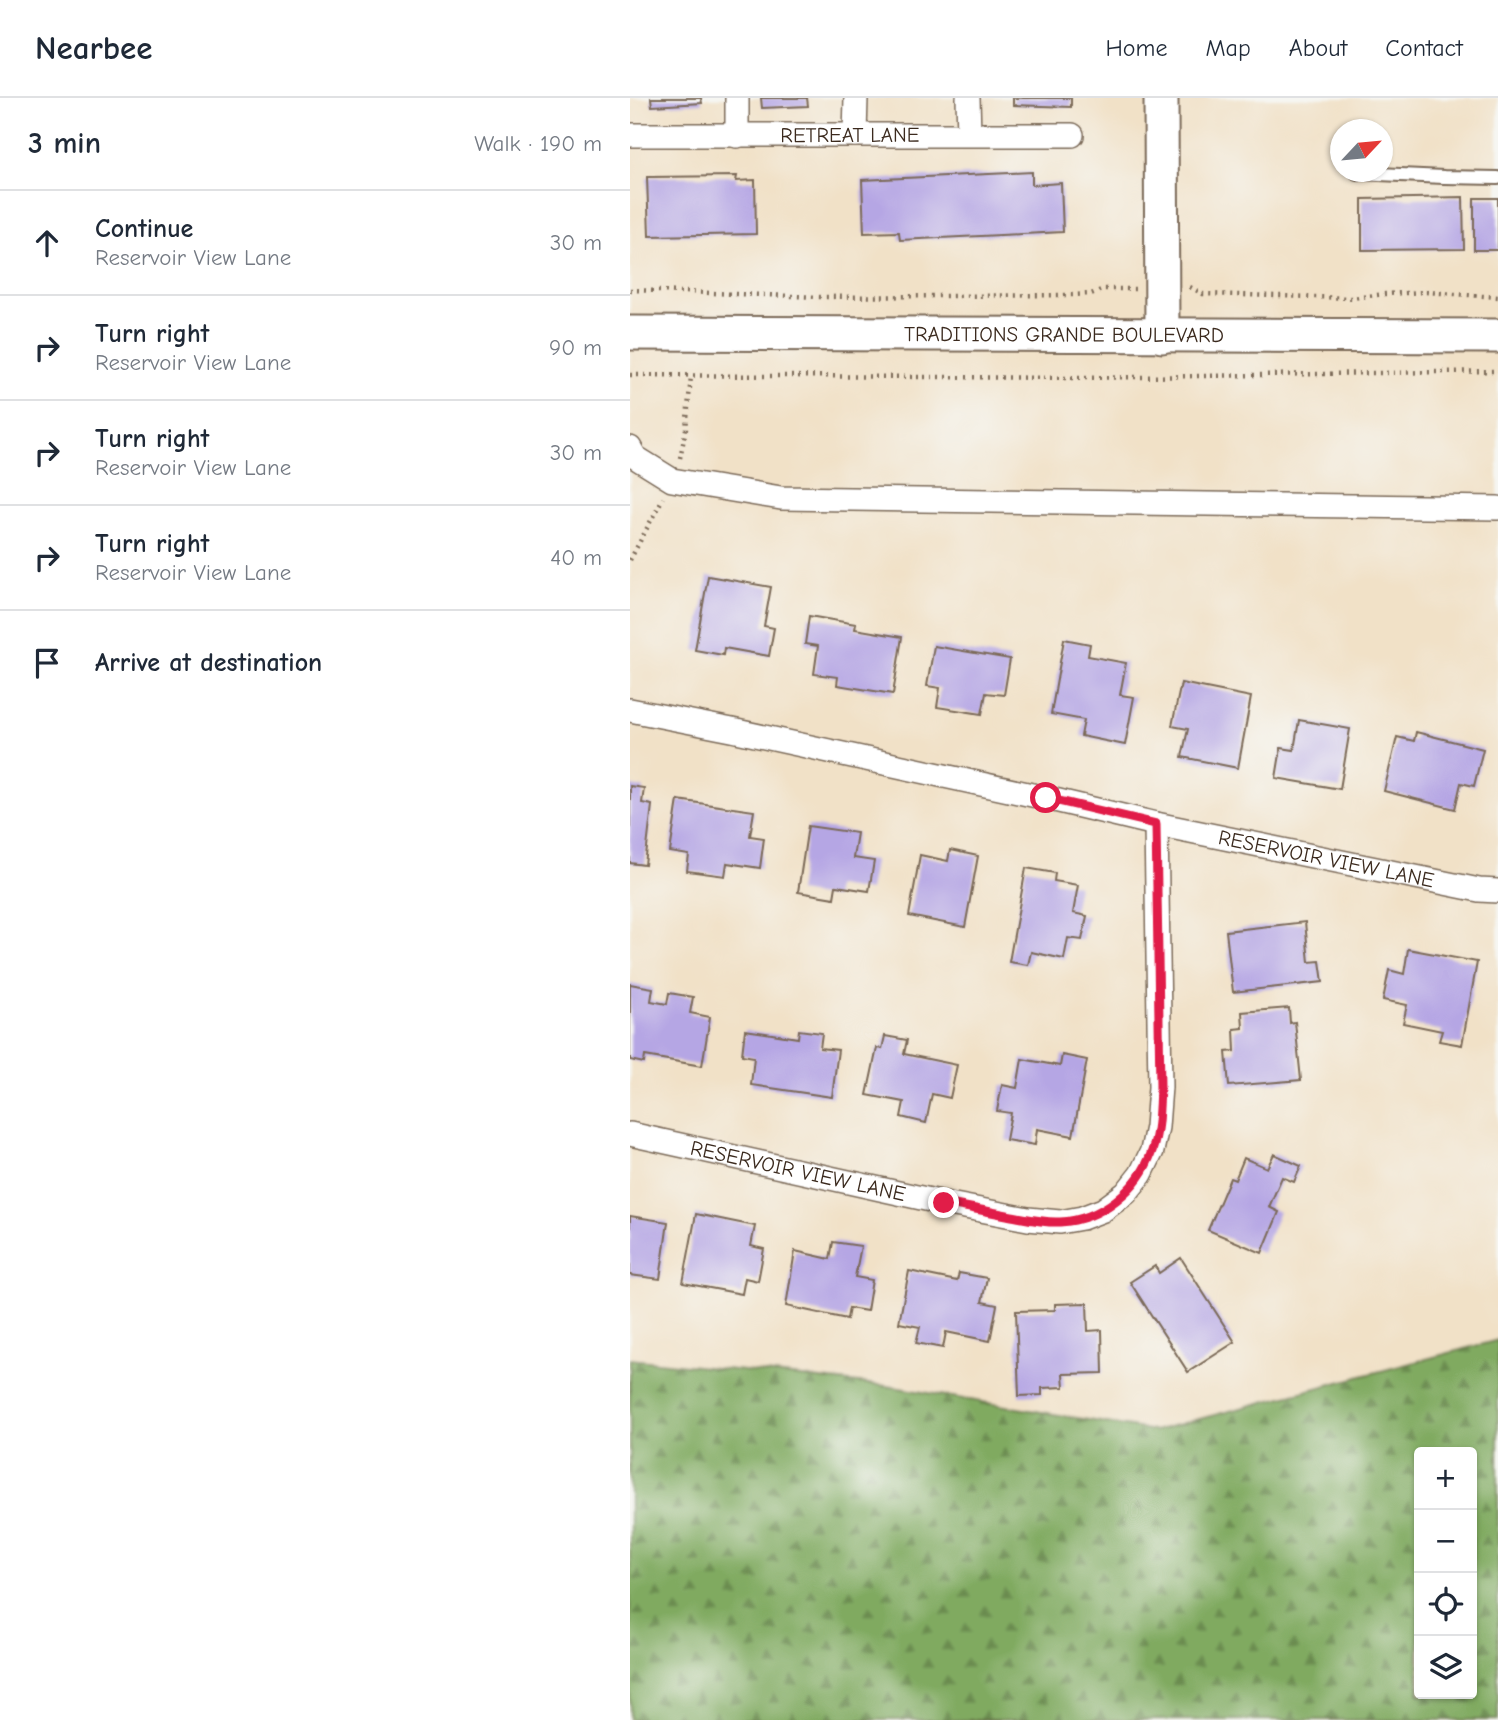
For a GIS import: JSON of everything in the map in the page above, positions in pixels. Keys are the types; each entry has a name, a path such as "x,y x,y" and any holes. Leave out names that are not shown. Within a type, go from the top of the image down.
{"main road":[{"path":"1161,98 1161,336"},
{"name":"TRADITIONS GRANDE BOULEVARD","path":"630,333 1498,336"}],"street":[{"path":"737,98 737,136"},
{"path":"856,98 856,135"},
{"path":"968,98 969,134"},
{"name":"RETREAT LANE","path":"630,135 1072,135"},
{"path":"630,448 635,457 672,480 781,498 1498,508"},
{"name":"RESERVOIR VIEW LANE","path":"630,710 1156,824 1479,890 1498,891"},
{"name":"RESERVOIR VIEW LANE","path":"630,1134 1028,1219 1060,1222 1104,1210 1126,1193 1141,1174 1152,1151 1157,1127 1160,1087 1156,824"}],"lane":[{"path":"1393,175 1498,178"}],"path":[{"path":"1188,280 1190,288 1203,294 1352,298 1426,292 1498,297"},
{"path":"630,290 819,298 1071,295 1091,294 1104,289 1127,289"},
{"path":"630,375 1080,378 1498,372"},
{"path":"679,467 691,376"},
{"path":"630,560 666,494"}],"green space":[{"path":"1498,1340 1498,1720 630,1720 630,1359 887,1386 1154,1431"}],"building":[{"path":"651,98 701,98 702,103 652,106"},
{"path":"761,98 807,98 808,106 762,108"},
{"path":"1013,98 1071,98 1071,107 1013,105"},
{"path":"1032,172 1032,185 1061,183 1063,232 900,240 899,232 864,233 862,180"},
{"path":"737,176 736,181 755,180 756,234 649,236 647,177"},
{"path":"1463,197 1464,249 1362,250 1362,199"},
{"path":"1474,198 1498,198 1498,250 1474,250"},
{"path":"708,576 771,587 764,626 774,628 769,656 724,648 723,655 695,650"},
{"path":"809,616 856,624 855,629 902,637 893,694 837,685 838,677 814,674 818,646 805,644"},
{"path":"1064,639 1090,644 1088,656 1126,663 1120,695 1134,697 1125,745 1081,736 1084,720 1051,714"},
{"path":"934,646 1010,659 1004,695 986,693 982,714 937,707 940,688 927,686"},
{"path":"1181,683 1251,697 1238,768 1182,757 1188,729 1172,726"},
{"path":"1299,720 1350,729 1340,789 1276,778 1281,748 1294,750"},
{"path":"1416,732 1483,749 1474,786 1461,783 1455,809 1384,791 1397,737 1414,741"},
{"path":"630,786 644,788 642,803 652,805 645,865 630,863"},
{"path":"678,800 754,811 750,836 764,838 760,868 727,863 725,876 687,871 689,855 670,852"},
{"path":"808,826 857,833 853,858 874,861 869,891 836,886 834,898 798,892"},
{"path":"950,850 978,856 965,927 909,916 920,855 948,861"},
{"path":"1026,868 1055,873 1054,881 1078,885 1073,913 1087,916 1082,940 1068,938 1064,959 1031,952 1028,965 1009,962"},
{"path":"1305,922 1309,962 1320,961 1323,982 1233,992 1226,931"},
{"path":"1408,949 1477,962 1462,1045 1439,1041 1442,1031 1403,1023 1407,1005 1383,1000 1389,970 1404,974"},
{"path":"630,984 653,988 651,1001 667,1004 669,993 693,997 690,1013 710,1017 702,1066 645,1056 644,1063 630,1060"},
{"path":"1289,1008 1290,1023 1295,1022 1301,1080 1229,1086 1226,1052 1235,1051 1234,1029 1243,1028 1242,1012"},
{"path":"745,1030 798,1038 799,1030 822,1033 820,1048 838,1050 832,1097 751,1085 754,1057 742,1055"},
{"path":"885,1036 907,1040 904,1054 957,1065 950,1098 932,1094 926,1123 901,1117 904,1102 867,1095 877,1048 882,1049"},
{"path":"1062,1055 1087,1060 1073,1136 1037,1129 1035,1145 1006,1140 1011,1113 997,1111 1002,1085 1017,1088 1022,1059 1060,1066"},
{"path":"1274,1154 1301,1166 1294,1182 1282,1177 1269,1207 1279,1212 1262,1253 1208,1230 1230,1178 1235,1180 1244,1158 1267,1168"},
{"path":"696,1214 755,1226 751,1246 764,1249 758,1281 745,1278 742,1294 683,1283"},
{"path":"630,1216 668,1222 660,1279 630,1275"},
{"path":"833,1242 861,1246 855,1277 872,1280 867,1311 849,1308 847,1319 786,1306 795,1251 830,1259"},
{"path":"1181,1258 1235,1342 1188,1372 1130,1282 1155,1266 1159,1273"},
{"path":"909,1271 957,1281 959,1273 987,1278 982,1302 997,1305 990,1341 946,1332 943,1348 916,1343 920,1327 899,1323"},
{"path":"1087,1303 1088,1331 1102,1330 1103,1373 1063,1374 1064,1387 1042,1388 1042,1395 1019,1396 1016,1311 1055,1310 1055,1304"}],"route":[{"path":"944,1203 1028,1219 1060,1222 1082,1218 1104,1210 1126,1193 1141,1174 1152,1151 1160,1087 1156,824 1046,798"}]}
